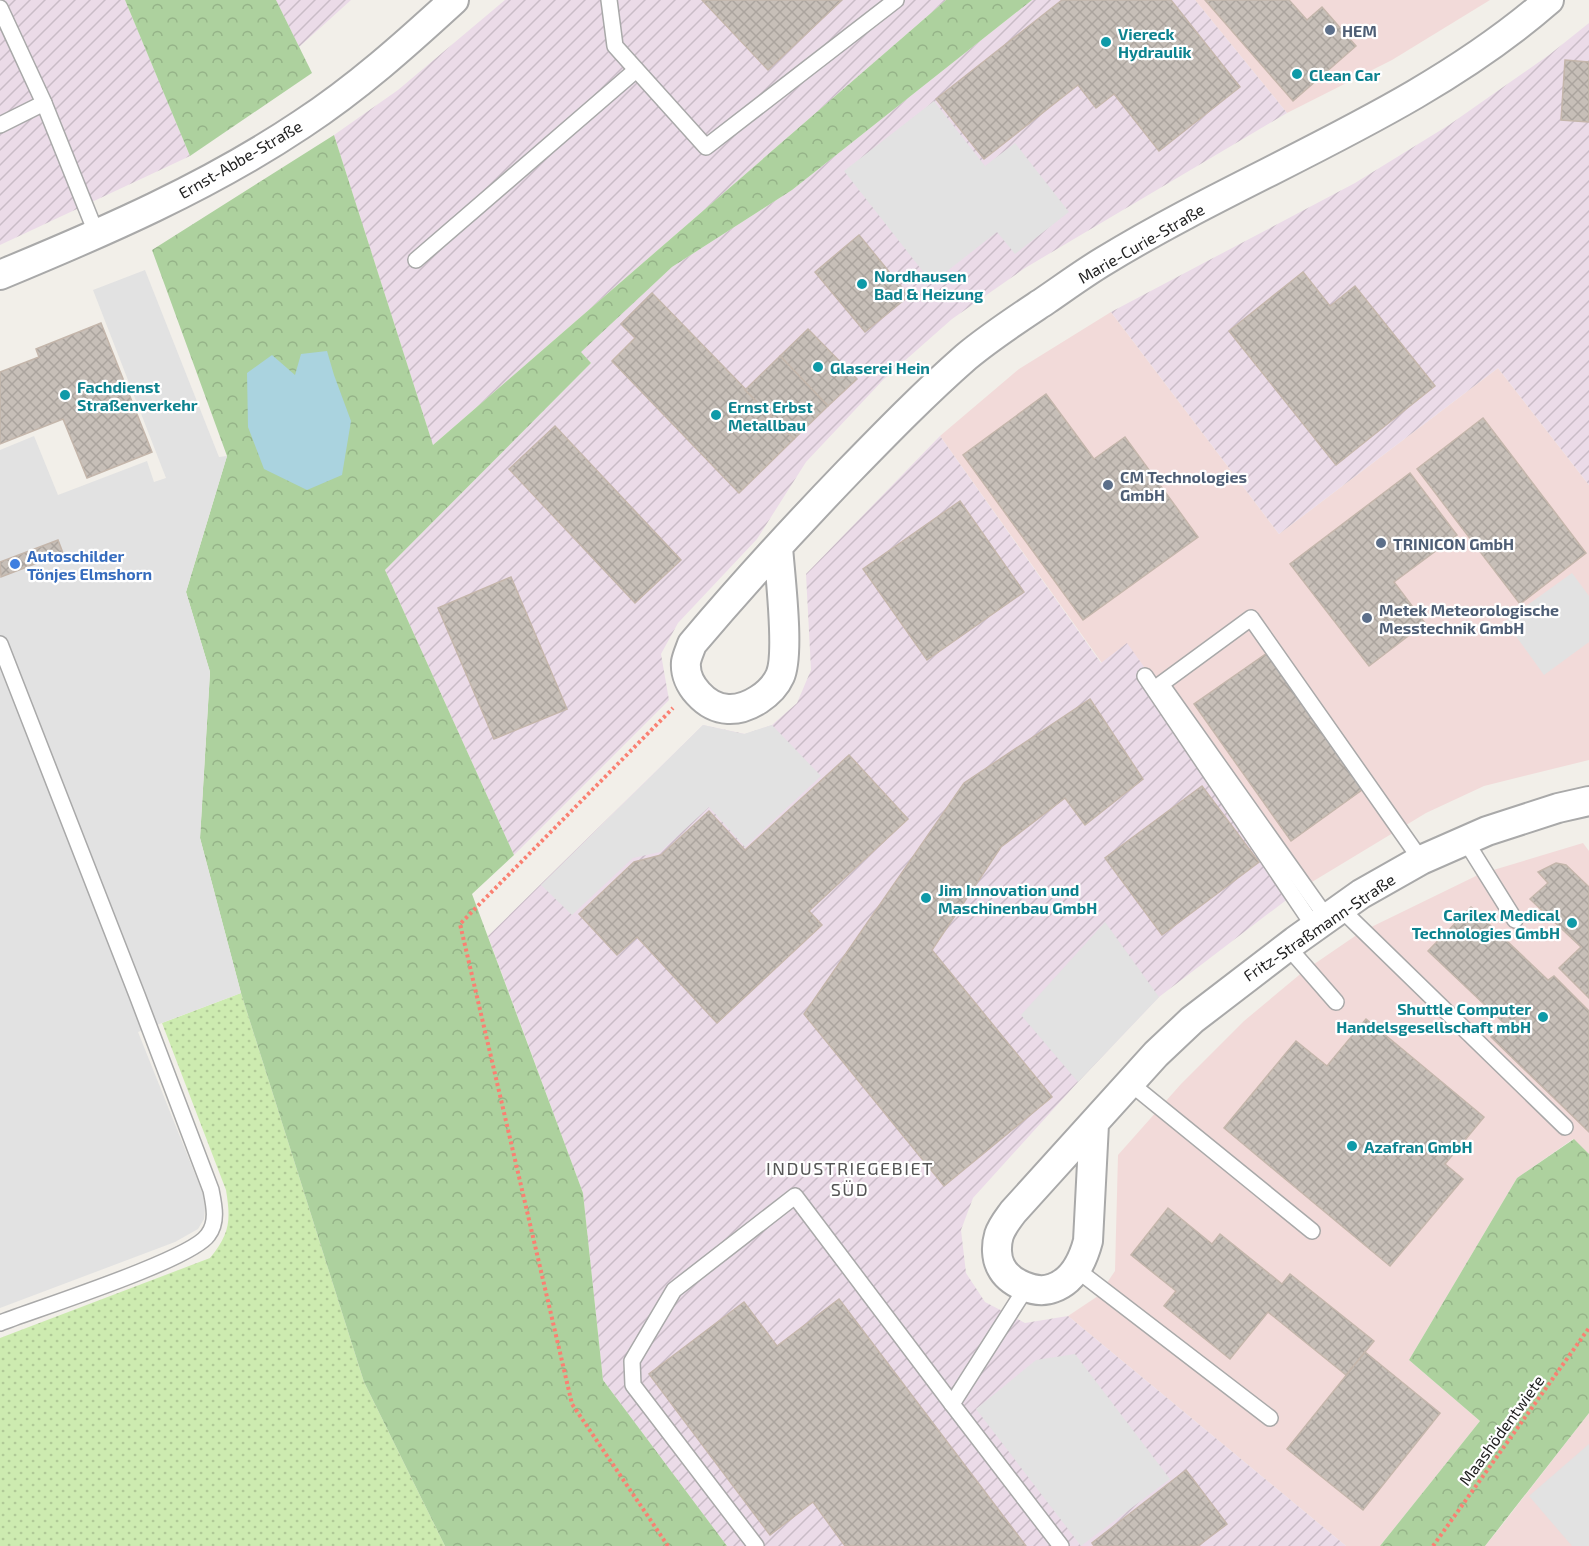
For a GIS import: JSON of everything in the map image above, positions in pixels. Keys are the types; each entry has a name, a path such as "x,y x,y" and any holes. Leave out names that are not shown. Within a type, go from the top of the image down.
{"street":[{"name":"Ernst-Abbe-Straße","path":"0,275 98,235 179,195 253,154 302,124 360,82 454,0"},
{"name":"Marie-Curie-Straße","path":"692,688 687,675 686,662 692,645 778,547 897,422 967,356 1013,322 1105,261 1436,82 1515,30 1549,0"},
{"path":"692,688 715,705 726,709 739,708 754,703 768,692 780,677 784,657 778,547"},
{"name":"Fritz-Straßmann-Straße","path":"1026,1287 1008,1276 1001,1267 997,1245 999,1233 1014,1212 1156,1054 1192,1020 1328,918 1421,860 1487,831 1558,808 1589,801"},
{"path":"1026,1287 1044,1290 1053,1288 1067,1279 1084,1256 1088,1241 1094,1124"}],"lane":[{"path":"609,0 615,45 706,147 896,0"},
{"path":"0,8 44,104 98,235"},
{"path":"416,260 636,70"},
{"path":"0,125 44,104"},
{"path":"1328,918 1161,684 1251,618 1421,860"},
{"path":"0,644 166,1069 211,1190 215,1209 208,1236 182,1253 152,1267 0,1323"},
{"path":"1145,676 1328,918 1565,1127"},
{"path":"1465,840 1515,920"},
{"path":"1288,946 1336,1002"},
{"path":"1130,1083 1312,1231"},
{"path":"756,1546 633,1384 632,1361 674,1290 795,1197 1061,1546"},
{"path":"1076,1269 1270,1418"},
{"path":"952,1404 1026,1287"}],"path":[{"path":"668,1546 572,1404 459,924 692,688"},
{"name":"Maashödentwiete","path":"1433,1546 1589,1328"}],"shaded area":[{"path":"0,0 125,0 190,156 0,245"},
{"path":"276,0 351,0 299,47"},
{"path":"505,0 946,0 433,445 334,135 398,90"},
{"path":"1032,0 1195,0 1287,113 1025,268 952,319 884,379 806,462 757,539 678,623 661,654 669,700 514,855 385,570 591,363 580,352 672,267 792,190"},
{"name":"HEM","path":"1195,0 1490,0 1392,60 1287,113"},
{"path":"1589,23 1589,485 1498,368 1279,534 1111,312 1355,183 1449,125 1549,55"},
{"path":"934,101 985,166 1015,143 1069,212 1015,254 997,232 932,283 844,171"},
{"path":"145,270 219,457 227,456 186,592 210,672 200,838 241,993 138,1032 203,1194 204,1219 198,1229 175,1242 0,1308 0,450 34,436 58,495 147,461 154,482 166,478 93,290"},
{"path":"1111,312 1279,534 1498,368 1589,485 1589,760 1484,786 1426,813 1302,888 1127,644 1102,663 940,436 1019,369"},
{"path":"940,436 1101,663 1127,643 1302,888 1159,997 973,1198 961,1230 966,1273 985,1302 1025,1323 1068,1316 1346,1546 727,1546 603,1380 583,1193 488,936 703,725 745,734 772,725 797,703 811,670 806,574"},
{"path":"1572,573 1589,596 1589,642 1544,675 1505,621"},
{"path":"703,725 744,734 772,725 821,776 745,847 709,807 660,852 633,858 572,915 541,885"},
{"path":"1583,843 1589,851 1589,1154 1573,1139 1517,1178 1409,1360 1480,1421 1380,1546 1346,1546 1068,1316 1098,1296 1115,1271 1118,1155 1181,1084 1244,1021 1304,971 1361,932 1480,874"},
{"path":"1105,922 1159,997 1078,1082 1021,1015"},
{"path":"1075,1354 1170,1479 1081,1546 976,1409 1036,1360"},
{"path":"1589,1413 1589,1546 1485,1546 1502,1525"},
{"path":"1589,1444 1589,1546 1572,1546 1529,1496"}],"green space":[{"path":"125,0 276,0 312,73 190,156"},
{"path":"946,0 1032,0 792,190 672,267 581,352 591,363 385,570 514,855 472,894 583,1193 603,1380 727,1546 445,1546 364,1382 241,993 200,838 210,672 186,592 227,456 152,250 334,135 433,445"},
{"path":"241,993 364,1382 445,1546 0,1546 0,1338 210,1258 217,1249 227,1226 226,1190 162,1023"},
{"path":"1574,1139 1589,1154 1589,1413 1485,1546 1380,1546 1480,1421 1409,1360 1517,1178"}],"water":[{"path":"327,351 351,421 342,475 307,490 264,469 248,427 247,373 272,355 295,375 301,354"}],"building":[{"path":"702,0 842,0 768,70"},
{"name":"Viereck Hydraulik","path":"1062,0 1171,0 1240,87 1159,151 1114,94 1096,108 1078,85 984,159 936,99"},
{"name":"Clean Car","path":"1205,0 1289,0 1307,20 1322,7 1356,46 1293,101"},
{"path":"1565,60 1589,62 1589,122 1561,120"},
{"name":"Nordhausen Bad & Heizung","path":"859,235 909,296 865,332 815,272"},
{"path":"1303,272 1330,306 1355,286 1435,386 1336,465 1229,331"},
{"name":"Ernst Erbst Metallbau","path":"652,293 794,439 739,493 612,361 635,338 621,324"},
{"name":"Fachdienst Straßenverkehr","path":"101,323 152,452 87,478 63,419 0,444 0,372 39,357 36,349"},
{"name":"Glaserei Hein","path":"808,329 857,379 828,406 780,356"},
{"path":"780,356 828,406 794,439 745,390"},
{"path":"1046,394 1094,459 1125,437 1198,537 1083,620 963,455"},
{"path":"1483,418 1586,553 1520,604 1417,469"},
{"path":"555,426 681,560 635,603 509,469"},
{"path":"1410,473 1457,535 1394,582 1425,623 1369,666 1290,564"},
{"path":"960,501 1024,592 927,660 863,569"},
{"path":"58,540 63,553 1,577 0,562"},
{"path":"511,577 567,709 494,739 438,608"},
{"path":"1270,651 1366,787 1291,841 1194,704"},
{"name":"Jim Innovation und Maschinenbau GmbH","path":"1090,699 1143,779 1085,825 1065,798 1001,847 932,950 1052,1097 944,1186 804,1014 964,783"},
{"path":"849,755 908,819 809,911 822,925 717,1023 637,937 617,955 579,914 634,862 661,855 709,811 745,850"},
{"path":"1202,786 1259,862 1162,935 1105,858"},
{"name":"Carilex Medical Technologies GmbH","path":"1556,863 1566,865 1589,887 1589,998 1559,968 1581,947 1530,899 1548,883 1538,872"},
{"name":"Shuttle Computer Handelsgesellschaft mbH","path":"1471,907 1548,980 1554,976 1589,1011 1589,1132 1491,1037 1504,1023 1428,951"},
{"name":"Azafran GmbH","path":"1366,1019 1484,1117 1445,1164 1463,1179 1390,1266 1224,1128 1296,1041 1327,1066"},
{"path":"1168,1208 1212,1244 1220,1234 1282,1284 1290,1274 1374,1341 1346,1375 1268,1312 1230,1359 1164,1306 1176,1291 1131,1255"},
{"path":"839,1299 1026,1546 845,1546 813,1502 770,1535 649,1374 744,1302 777,1346"},
{"path":"1365,1352 1440,1413 1363,1510 1287,1449"},
{"path":"1186,1470 1227,1524 1198,1546 1094,1546 1092,1543"}],"place":[{"name":"HEM","path":"1330,30"},
{"name":"Viereck Hydraulik","path":"1106,42"},
{"name":"Clean Car","path":"1297,74"},
{"name":"Nordhausen Bad & Heizung","path":"862,284"},
{"name":"Glaserei Hein","path":"818,367"},
{"name":"Fachdienst Straßenverkehr","path":"65,395"},
{"name":"Ernst Erbst Metallbau","path":"716,415"},
{"name":"CM Technologies GmbH","path":"1108,485"},
{"name":"TRINICON GmbH","path":"1381,543"},
{"name":"Autoschilder Tönjes Elmshorn","path":"15,564"},
{"name":"Metek Meteorologische Messtechnik GmbH","path":"1367,618"},
{"name":"Jim Innovation und Maschinenbau GmbH","path":"926,898"},
{"name":"Carilex Medical Technologies GmbH","path":"1572,923"},
{"name":"Shuttle Computer Handelsgesellschaft mbH","path":"1543,1017"},
{"name":"Azafran GmbH","path":"1352,1146"}],"district":[{"name":"INDUSTRIEGEBIET SÜD","path":"850,1178"}]}
